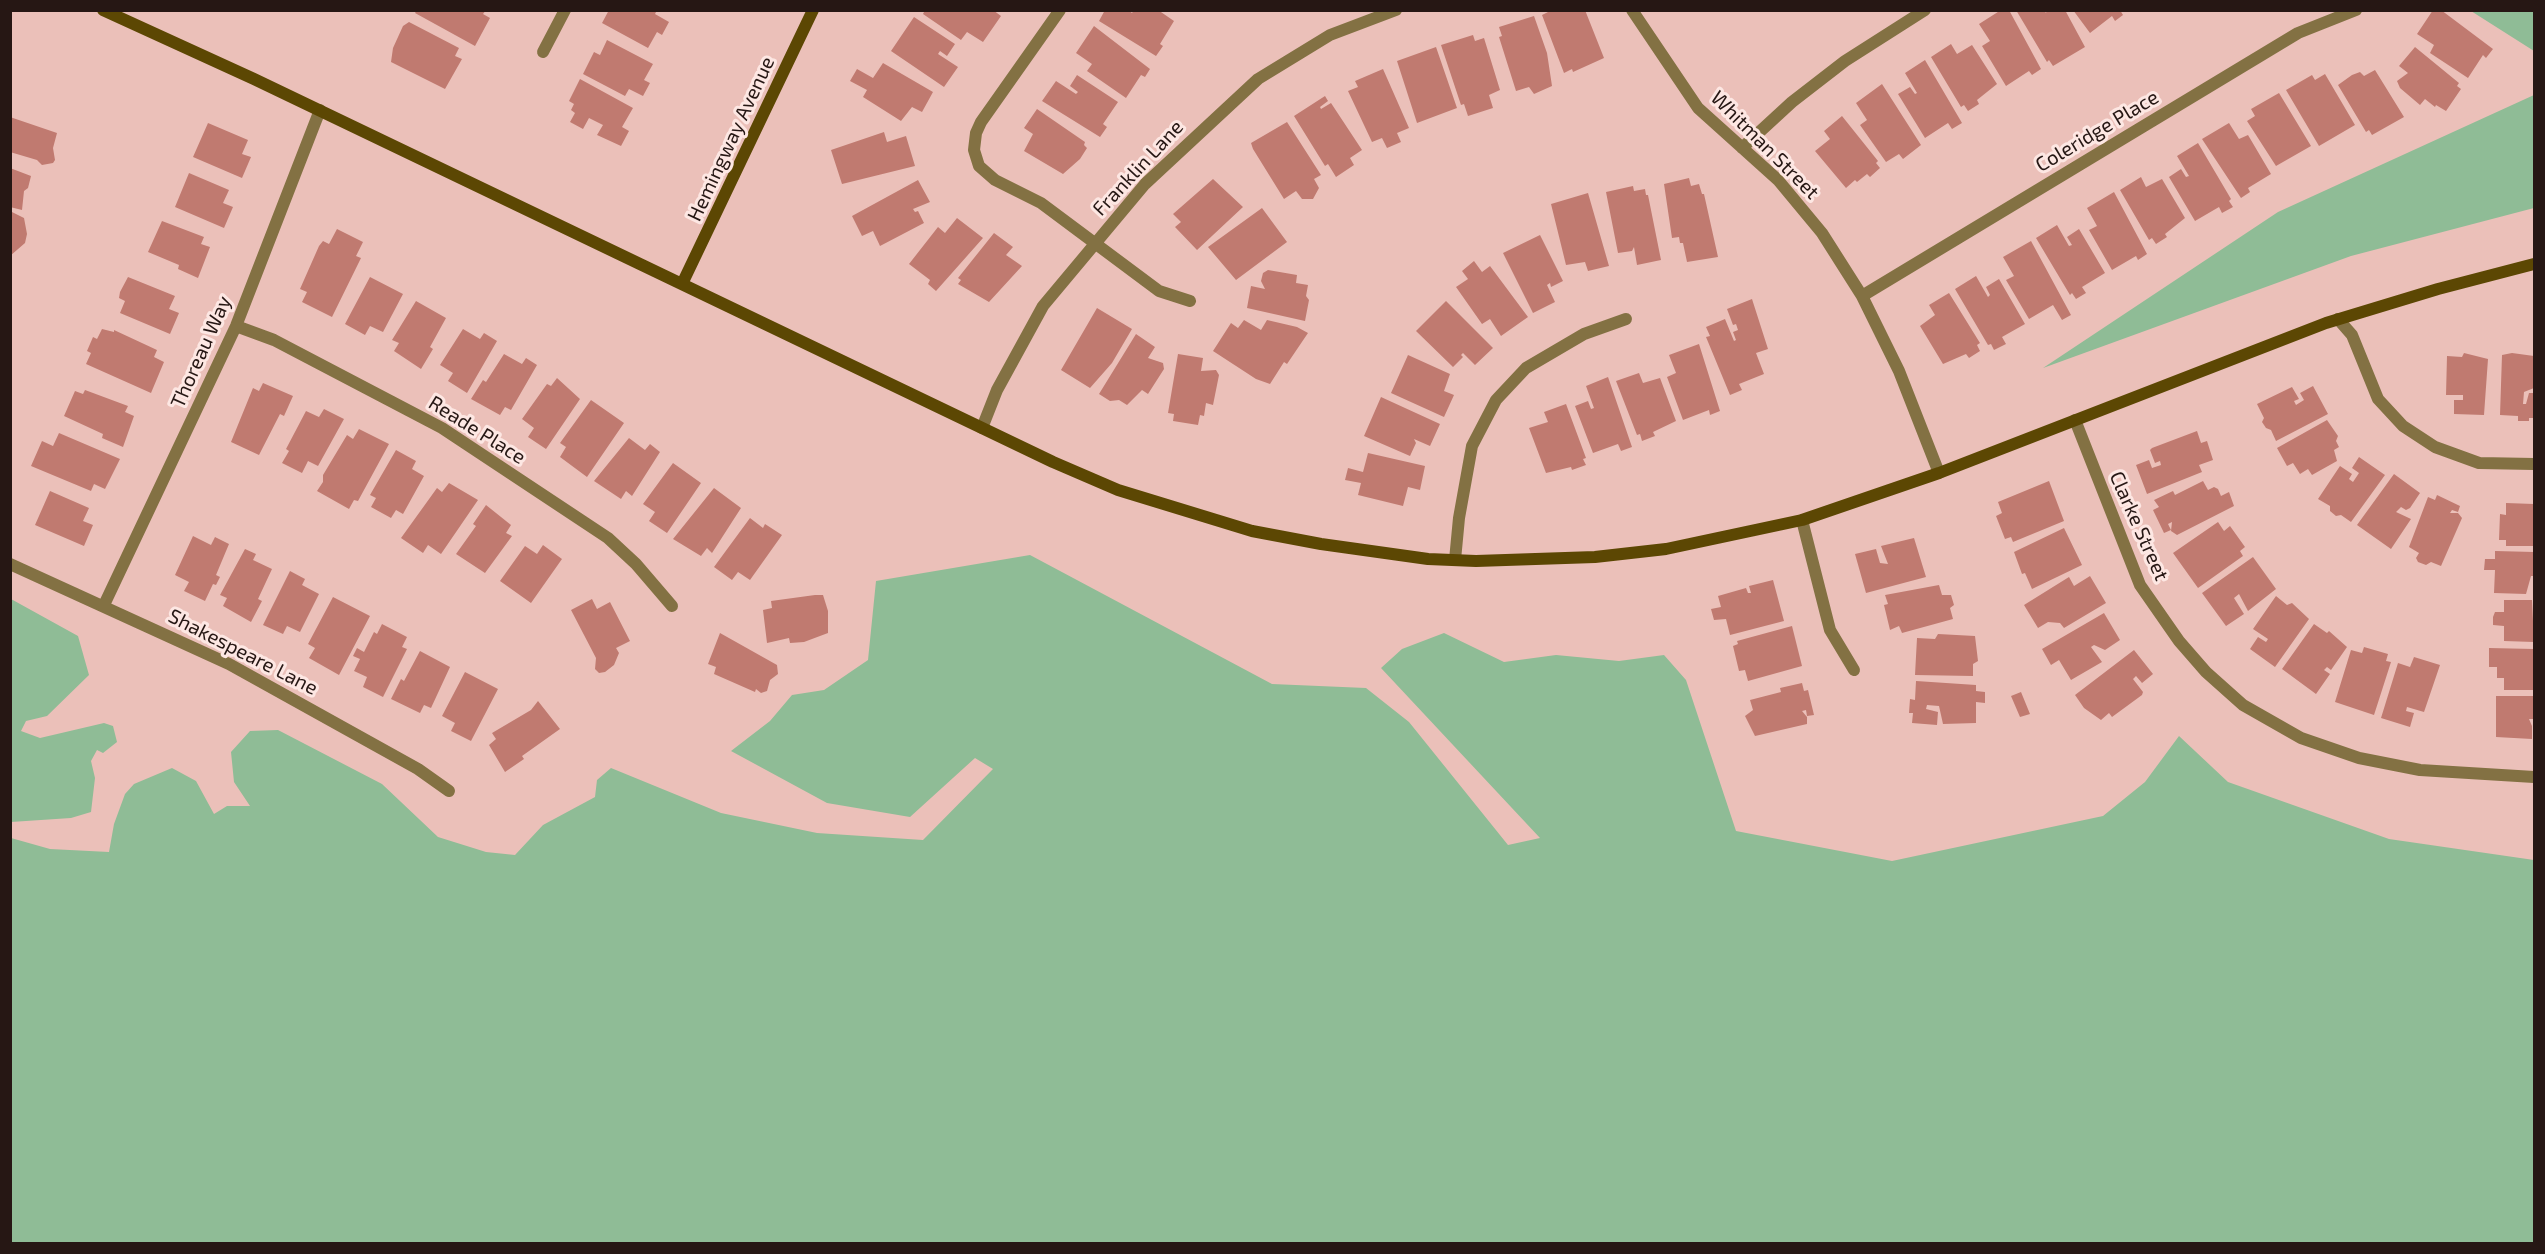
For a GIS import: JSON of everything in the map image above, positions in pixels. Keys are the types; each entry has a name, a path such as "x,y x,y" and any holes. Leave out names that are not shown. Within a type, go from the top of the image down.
{"main road":[{"path":"103,10 320,110 982,428 1118,490 1252,531 1321,544 1455,560 1583,558 1666,549 1802,520 1939,474 2338,319 2438,289 2535,264"},
{"name":"Hemingway Avenue","path":"682,284 813,10"}],"street":[{"path":"543,52 566,10"},
{"path":"1060,10 981,122 976,134 974,150 980,166 995,180 1041,203 1159,291 1190,301"},
{"name":"Franklin Lane","path":"982,428 997,390 1043,306 1145,184 1200,130 1258,79 1330,35 1396,10"},
{"name":"Whitman Street","path":"1632,10 1698,108 1778,180 1822,233 1862,296 1899,371 1939,474"},
{"path":"1742,148 1792,102 1845,61 1924,10"},
{"name":"Coleridge Place","path":"1862,296 2298,33 2356,10"},
{"name":"Thoreau Way","path":"104,605 236,326 320,110"},
{"path":"1455,560 1459,518 1472,446 1496,400 1526,368 1584,334 1626,319"},
{"path":"2338,319 2352,335 2378,399 2403,426 2435,447 2478,464 2535,464"},
{"name":"Reade Place","path":"236,326 274,340 442,428 608,538 636,564 672,606"},
{"name":"Clarke Street","path":"2075,420 2140,585 2179,641 2206,672 2243,705 2301,738 2359,758 2420,770 2535,777"},
{"path":"1802,520 1830,630 1854,670"},
{"name":"Shakespeare Lane","path":"10,564 229,663 418,769 449,791"}],"green space":[{"path":"2471,11 2534,11 2534,51"},
{"path":"2534,95 2534,208 2351,256 2043,368 2278,212"},
{"path":"1030,555 1272,684 1366,688 1409,722 1508,845 1540,838 1381,668 1402,649 1444,633 1504,662 1556,655 1619,661 1664,655 1686,680 1736,831 1892,861 2103,816 2145,782 2179,736 2228,782 2389,839 2534,860 2534,1243 11,1243 11,838 50,849 109,852 114,824 125,794 134,784 172,768 196,781 214,814 227,806 250,806 234,782 231,752 250,731 278,730 382,784 438,837 486,852 515,855 543,825 595,797 597,780 611,768 721,813 817,833 923,840 993,769 975,758 910,817 827,803 731,751 770,721 792,695 824,690 868,660 876,581"},
{"path":"11,599 78,636 89,675 47,716 26,721 21,731 40,738 104,723 113,726 117,742 103,753 97,750 91,761 95,778 91,812 71,818 11,822"}],"building":[{"path":"417,10 486,10 483,14 490,18 475,46 415,13"},
{"path":"609,10 657,10 655,14 669,22 662,35 657,32 648,48 602,23"},
{"path":"925,10 993,10 1001,16 983,42 967,32 961,40 923,14"},
{"path":"1105,10 1128,10 1132,13 1134,10 1158,10 1174,21 1160,44 1163,46 1156,56 1099,21"},
{"path":"1552,10 1585,10 1604,58 1573,72 1572,69 1564,73 1542,15"},
{"path":"2001,10 2009,10 2041,69 2032,75 2029,71 2006,86 1982,46 1990,41 1979,24"},
{"path":"2016,10 2044,10 2046,13 2047,10 2065,10 2085,47 2053,66 2049,60 2047,62"},
{"path":"2073,10 2120,10 2123,15 2115,21 2112,16 2090,33"},
{"path":"2433,10 2441,10 2493,49 2486,58 2483,55 2468,78 2430,53 2434,45 2417,34"},
{"path":"1534,16 1547,53 1552,86 1534,94 1529,87 1516,91 1499,37 1502,36 1499,27"},
{"path":"914,17 955,44 947,56 940,51 938,54 958,67 944,87 891,51"},
{"path":"409,22 459,48 455,56 462,59 445,89 391,62 393,48 403,26"},
{"path":"1094,26 1150,69 1145,77 1141,75 1126,98 1087,71 1092,64 1076,53"},
{"path":"1473,35 1475,41 1484,38 1500,90 1489,95 1493,108 1468,116 1464,104 1461,105 1441,45"},
{"path":"607,40 653,64 644,80 650,83 643,96 629,89 625,96 583,74 594,52 600,55"},
{"path":"1951,44 1957,54 1972,45 1997,84 1977,100 1979,104 1968,111 1964,105 1961,107 1931,57"},
{"path":"1436,47 1457,108 1417,123 1397,61"},
{"path":"2415,47 2459,83 2457,86 2461,89 2446,111 2436,105 2435,107 2425,99 2420,105 2400,88 2397,81 2408,73 2399,66"},
{"path":"1925,60 1962,123 1952,129 1948,123 1925,138 1898,94 1910,87 1915,94 1917,93 1905,73"},
{"path":"883,63 933,92 922,112 912,107 901,121 863,97 867,90 850,81 857,69 873,78"},
{"path":"1383,69 1409,128 1397,133 1401,142 1387,148 1382,138 1372,142 1348,91 1358,87 1355,81"},
{"path":"2375,70 2404,117 2372,135 2369,130 2366,132 2338,85 2352,75 2360,72 2364,76"},
{"path":"2325,74 2355,125 2319,146 2286,90 2312,75 2315,80"},
{"path":"1077,75 1118,102 1103,124 1107,127 1100,137 1042,101 1056,81 1076,94 1078,92 1070,86"},
{"path":"580,79 633,108 622,127 629,131 621,146 597,135 603,125 589,118 583,129 570,122 575,113 571,110 574,104 569,101"},
{"path":"1882,84 1921,145 1903,159 1899,154 1886,162 1860,125 1867,120 1856,103"},
{"path":"2279,93 2311,146 2276,166 2247,121 2255,116 2251,109"},
{"path":"1325,96 1328,101 1320,107 1321,109 1331,103 1362,150 1350,158 1354,165 1336,177 1328,164 1325,166 1294,116"},
{"path":"1037,109 1085,142 1084,145 1087,148 1080,159 1063,174 1024,151 1033,134 1024,128"},
{"path":"1842,116 1878,161 1876,163 1880,168 1870,177 1867,174 1846,188 1815,151 1830,139 1824,131"},
{"path":"10,117 57,133 53,148 55,160 53,163 42,165 37,160 10,152"},
{"path":"1287,122 1321,175 1314,179 1319,188 1313,199 1302,199 1296,191 1284,199 1253,149 1251,143"},
{"path":"208,123 248,140 242,154 251,157 242,178 193,157"},
{"path":"2229,123 2239,139 2248,135 2271,174 2248,188 2250,192 2241,198 2202,139"},
{"path":"884,132 887,142 906,136 915,166 842,184 831,150"},
{"path":"2198,143 2231,199 2229,201 2233,207 2222,213 2219,207 2195,221 2169,177 2181,169 2186,177 2189,176 2177,156"},
{"path":"10,168 31,176 28,188 24,191 22,210 10,207"},
{"path":"189,173 229,190 223,203 233,207 224,228 175,207"},
{"path":"2141,177 2146,187 2162,179 2185,218 2165,234 2167,237 2156,244 2152,238 2149,240 2120,190"},
{"path":"1689,178 1691,186 1699,184 1704,194 1718,257 1687,262 1683,243 1680,243 1679,237 1672,238 1664,184"},
{"path":"1213,179 1243,207 1197,250 1175,227 1181,222 1173,214"},
{"path":"918,180 930,202 913,209 915,212 918,211 924,223 880,246 873,231 862,236 852,216"},
{"path":"1633,186 1634,191 1645,189 1648,195 1661,260 1637,265 1634,247 1632,251 1618,253 1606,192"},
{"path":"2114,192 2147,254 2138,260 2136,256 2112,270 2089,230 2097,226 2087,208"},
{"path":"1588,193 1609,266 1588,271 1585,262 1566,265 1551,204"},
{"path":"1262,208 1287,242 1236,280 1208,247"},
{"path":"10,211 24,218 27,234 25,243 10,256"},
{"path":"957,218 983,238 936,291 928,284 930,280 909,264 938,227 945,233"},
{"path":"162,221 204,237 201,244 210,247 198,278 178,269 179,265 148,252"},
{"path":"2057,225 2069,246 2072,245 2067,237 2079,229 2105,273 2082,287 2086,293 2076,299 2072,293 2070,295 2036,238"},
{"path":"337,229 363,242 356,256 361,258 332,317 302,302 307,292 300,289 319,246 323,241 329,244"},
{"path":"994,233 1013,247 1006,255 1022,266 989,302 958,284 961,280 958,278"},
{"path":"1540,235 1563,281 1551,287 1550,283 1547,285 1555,302 1533,313 1503,253"},
{"path":"2031,241 2071,315 2062,320 2053,305 2029,319 2006,280 2014,276 2003,257"},
{"path":"1474,261 1482,272 1490,266 1528,317 1501,336 1490,319 1482,324 1456,287 1468,279 1462,271"},
{"path":"1268,270 1297,275 1296,283 1308,285 1306,296 1309,300 1305,321 1247,308 1251,286 1265,289 1261,281 1263,273"},
{"path":"1976,276 1988,297 1990,295 1986,287 1999,279 2025,324 2002,337 2006,344 1994,350 1991,344 1988,345 1955,289"},
{"path":"128,277 175,296 169,309 179,313 170,334 120,313 125,301 119,298 120,292"},
{"path":"370,277 403,294 383,332 370,326 365,335 345,324"},
{"path":"1949,293 1980,343 1977,345 1980,351 1969,358 1966,354 1943,364 1920,326 1935,315 1929,305"},
{"path":"1752,299 1768,349 1756,353 1764,374 1739,384 1742,390 1730,395 1706,337 1710,336 1706,327 1725,319 1734,341 1736,340 1733,332 1738,330 1736,324 1733,325 1727,309"},
{"path":"416,301 446,318 430,347 433,349 421,369 394,351 399,343 392,340"},
{"path":"1446,301 1493,348 1475,365 1463,353 1461,355 1463,357 1453,367 1416,331"},
{"path":"1097,308 1132,329 1112,363 1090,388 1061,370"},
{"path":"1244,320 1261,330 1267,320 1297,327 1308,333 1287,364 1284,362 1270,384 1256,379 1213,351 1231,323 1238,328"},
{"path":"102,329 114,332 114,330 157,350 154,357 164,362 151,393 86,364 91,353 87,351 93,337 97,339"},
{"path":"463,329 480,339 484,333 497,341 467,393 448,381 453,373 440,365"},
{"path":"1136,334 1155,347 1148,358 1163,363 1164,369 1148,394 1142,390 1127,405 1119,400 1110,401 1099,394"},
{"path":"1699,344 1720,411 1710,415 1709,410 1683,420 1667,377 1676,373 1669,355"},
{"path":"2464,353 2488,359 2484,415 2454,414 2454,400 2463,400 2463,395 2446,395 2447,356 2462,357"},
{"path":"2512,353 2534,356 2534,388 2524,392 2523,404 2526,404 2529,393 2534,393 2534,418 2529,418 2529,421 2518,421 2518,416 2500,415 2502,355"},
{"path":"504,354 522,364 526,358 537,365 511,410 505,407 500,415 471,399 483,380 486,382"},
{"path":"1178,354 1203,358 1201,371 1216,370 1219,375 1213,405 1206,403 1204,416 1200,415 1198,425 1173,421 1174,414 1168,413"},
{"path":"1408,355 1450,374 1444,391 1454,395 1444,417 1391,393"},
{"path":"1639,373 1643,383 1660,378 1676,421 1653,432 1655,436 1642,441 1640,434 1637,435 1616,381"},
{"path":"1608,377 1632,447 1621,451 1618,444 1593,453 1575,406 1588,401 1591,409 1594,408 1586,386"},
{"path":"557,378 580,399 546,449 528,437 534,428 522,419 547,384 551,386"},
{"path":"263,383 293,396 284,416 280,414 259,455 231,442 253,388 259,391"},
{"path":"2313,386 2328,414 2276,441 2271,430 2266,428 2262,422 2264,418 2257,404 2292,387 2299,399 2294,401 2296,405 2304,400 2300,393"},
{"path":"85,390 128,406 125,412 134,416 123,447 102,438 103,434 64,416 75,391 83,394"},
{"path":"1381,397 1440,424 1430,446 1414,439 1416,443 1410,456 1364,436"},
{"path":"591,400 624,423 587,477 560,457 566,447 560,443"},
{"path":"1566,404 1586,458 1583,459 1586,465 1572,470 1571,467 1546,473 1529,428 1548,422 1544,412"},
{"path":"324,409 344,419 318,466 308,461 302,473 282,463 289,451 286,449 306,411 319,417"},
{"path":"2327,420 2338,436 2336,441 2339,447 2334,450 2337,461 2312,475 2308,469 2300,474 2293,463 2287,466 2277,448"},
{"path":"359,429 389,444 358,501 354,500 349,509 317,491 323,482 323,475 347,435 353,439"},
{"path":"2197,431 2201,443 2207,441 2213,460 2199,465 2202,472 2147,494 2136,465 2149,460 2152,468 2161,465 2160,461 2155,463 2150,450 2152,448"},
{"path":"59,433 120,459 105,489 94,484 91,491 31,466 42,441 53,446"},
{"path":"629,438 645,450 650,444 660,452 632,496 626,491 621,499 594,481"},
{"path":"396,450 416,461 412,469 424,476 403,514 396,510 391,518 371,507 376,498 370,495"},
{"path":"1368,453 1425,466 1420,490 1408,487 1403,506 1358,495 1361,483 1345,480 1348,468 1363,472"},
{"path":"2359,457 2385,475 2351,522 2341,515 2336,516 2330,511 2330,506 2318,499 2340,466 2352,474 2349,479 2353,482 2359,473 2352,468"},
{"path":"673,463 701,483 667,533 649,521 655,512 643,504"},
{"path":"2394,474 2420,493 2410,508 2406,510 2401,507 2396,512 2411,519 2391,549 2357,525"},
{"path":"2049,481 2064,521 2013,542 2011,537 2005,539 1996,516 2002,513 1998,502"},
{"path":"2203,481 2208,490 2214,487 2218,489 2221,496 2229,492 2234,506 2177,535 2171,531 2172,522 2168,524 2171,530 2164,533 2153,510 2159,507 2154,500 2173,491 2175,495"},
{"path":"449,483 478,500 441,554 428,545 423,553 401,538 437,488 442,492"},
{"path":"714,488 741,508 712,553 707,548 701,556 673,539"},
{"path":"50,491 89,508 83,521 93,525 84,546 35,525"},
{"path":"2437,495 2460,506 2458,512 2452,510 2450,513 2458,513 2462,518 2441,566 2431,562 2426,565 2418,562 2416,558 2419,553 2409,547 2428,497 2435,500"},
{"path":"2506,503 2534,504 2534,546 2506,546 2506,540 2499,540 2500,514 2506,515"},
{"path":"486,505 511,525 506,533 512,536 485,573 456,554 476,526 473,524"},
{"path":"750,518 763,528 765,524 782,535 750,580 738,572 732,580 714,567"},
{"path":"2218,522 2224,531 2230,526 2245,547 2240,551 2243,556 2198,588 2173,553"},
{"path":"2064,528 2082,565 2032,589 2025,573 2022,574 2014,552"},
{"path":"193,536 211,545 215,537 229,544 216,575 220,577 216,585 213,584 205,601 184,591 189,582 175,575"},
{"path":"1914,538 1926,577 1866,593 1855,554 1876,549 1880,563 1888,564 1881,546"},
{"path":"543,545 562,559 531,603 500,581 525,546 537,554"},
{"path":"245,549 256,554 253,560 272,569 258,599 262,601 251,622 223,606 227,598 220,595"},
{"path":"2495,551 2534,552 2534,576 2531,576 2526,594 2494,593 2495,570 2484,570 2485,559 2495,559"},
{"path":"2253,557 2276,589 2248,611 2239,594 2234,598 2244,614 2226,626 2202,593"},
{"path":"290,571 305,579 302,585 319,594 300,632 287,626 283,634 263,625"},
{"path":"2090,576 2106,603 2064,628 2060,623 2048,622 2038,628 2024,605 2069,577 2074,586"},
{"path":"1773,580 1784,621 1730,635 1726,619 1714,620 1711,609 1721,607 1718,596 1746,588 1748,593 1751,593 1749,586"},
{"path":"1939,585 1942,595 1951,595 1954,605 1950,608 1953,619 1902,633 1899,626 1890,630 1884,605 1888,604 1885,595"},
{"path":"823,595 828,611 828,633 804,642 790,643 789,638 767,643 763,610 772,608 771,601"},
{"path":"2276,596 2287,605 2292,603 2309,619 2275,667 2250,649 2258,637 2266,642 2268,639 2253,629"},
{"path":"333,597 370,616 339,675 309,658 315,648 308,644"},
{"path":"592,599 597,609 610,602 630,641 616,648 619,653 614,665 605,672 599,673 595,669 596,658 571,610"},
{"path":"2504,600 2532,600 2534,642 2504,641 2504,626 2493,625 2493,617 2495,612 2504,612"},
{"path":"2104,613 2120,640 2105,650 2094,645 2091,647 2102,662 2071,680 2059,660 2051,665 2042,649"},
{"path":"382,624 407,637 402,647 407,649 383,697 363,687 367,677 354,671 360,659 353,656 357,648 364,652 374,632 377,634"},
{"path":"2314,624 2327,633 2329,631 2347,647 2331,670 2327,667 2324,670 2330,674 2316,694 2282,669"},
{"path":"1792,626 1802,666 1748,681 1745,670 1739,671 1733,646 1738,644 1737,641"},
{"path":"720,633 777,665 778,674 770,680 767,691 761,693 756,689 755,692 714,674 716,667 708,664"},
{"path":"1938,634 1975,636 1978,661 1973,664 1973,676 1915,675 1917,638 1935,639"},
{"path":"2364,647 2388,654 2386,661 2391,662 2374,715 2335,702 2351,650 2362,653"},
{"path":"2489,648 2534,649 2534,690 2504,690 2504,678 2497,678 2497,667 2489,667"},
{"path":"2134,650 2153,674 2142,683 2136,676 2133,679 2143,692 2142,695 2112,717 2109,713 2101,720 2084,708 2075,695"},
{"path":"420,651 450,667 431,708 424,705 420,713 391,699 401,679 404,681"},
{"path":"2414,657 2440,665 2424,712 2407,707 2406,711 2414,713 2410,727 2381,718 2398,663 2410,667"},
{"path":"465,672 498,689 471,741 451,731 455,723 442,716"},
{"path":"1916,681 1976,685 1976,691 1985,692 1985,703 1976,702 1976,723 1943,724 1939,706 1927,705 1926,709 1938,712 1937,725 1912,723 1913,713 1909,713 1910,699 1915,700"},
{"path":"1802,683 1804,691 1808,690 1814,715 1807,716 1806,710 1802,711 1807,717 1807,724 1755,736 1745,716 1753,710 1750,700 1781,692 1780,688"},
{"path":"2021,692 2030,714 2020,717 2011,696"},
{"path":"2496,696 2534,696 2534,719 2529,719 2532,726 2532,739 2496,737"},
{"path":"538,701 560,729 522,756 524,759 505,772 489,745 496,739 492,733 531,710"}]}
